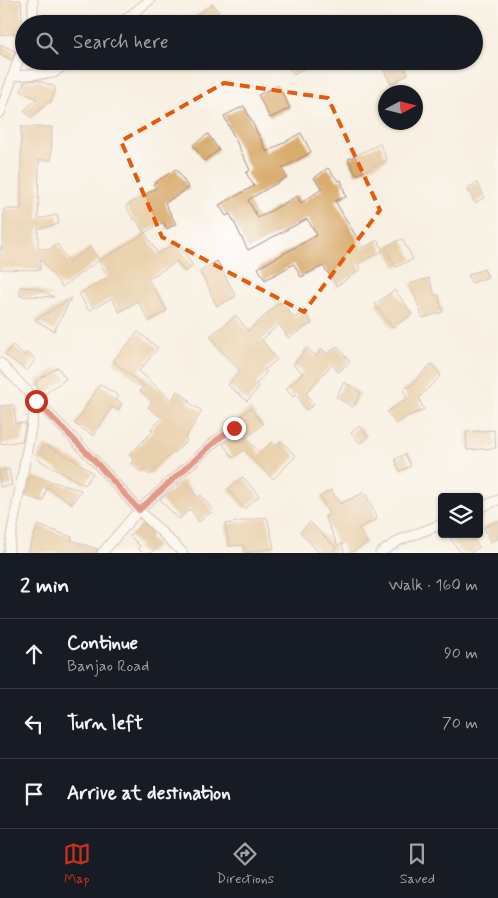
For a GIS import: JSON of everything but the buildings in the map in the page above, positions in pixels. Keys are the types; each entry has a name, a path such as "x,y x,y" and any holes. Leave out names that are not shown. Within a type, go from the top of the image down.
{"street":[{"path":"33,0 33,15"},
{"path":"131,15 150,0"},
{"path":"0,113 15,70"},
{"path":"13,76 54,73 58,70"},
{"path":"0,362 139,510 183,553"},
{"path":"8,553 36,401"},
{"path":"102,553 139,510 217,440 234,428"},
{"path":"483,506 498,500"},
{"path":"380,553 400,540 438,526"}],"highlighted area":[{"path":"224,83 328,98 380,210 304,312 162,237 121,141"}],"route":[{"path":"36,401 94,460 139,510 166,484 180,474 217,440 234,428"}]}
